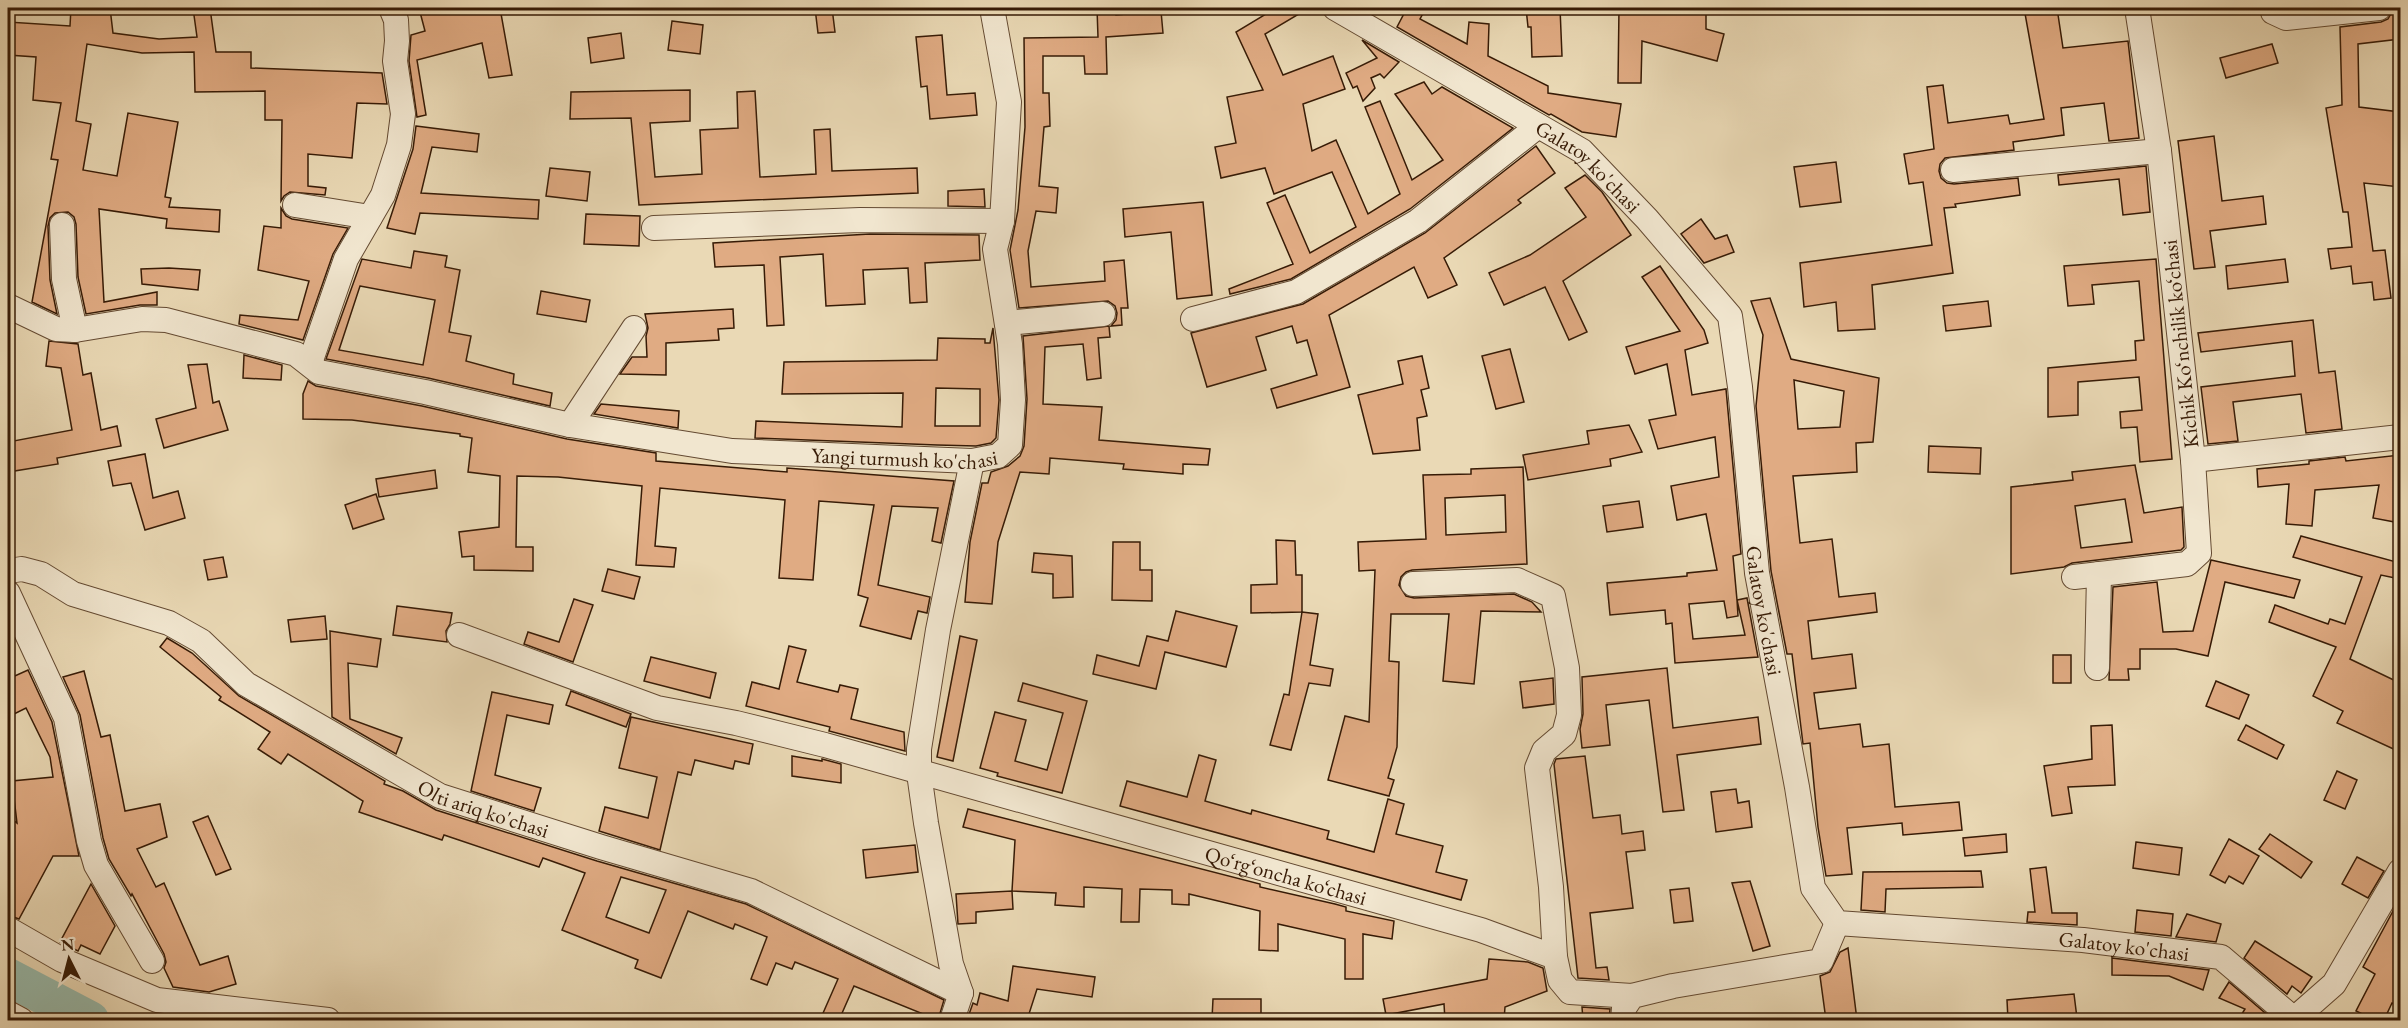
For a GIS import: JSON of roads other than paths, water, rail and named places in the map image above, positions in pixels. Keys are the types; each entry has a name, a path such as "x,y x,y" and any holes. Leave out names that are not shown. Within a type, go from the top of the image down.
{"street":[{"path":"310,363 346,259 383,195 399,145 403,114 395,60 396,20 391,8"},
{"name":"Yangi turmush ko'chasi","path":"75,330 142,319 166,320 296,354 320,372 425,392 570,424 732,451 972,461 998,456 1010,445 1013,400 1007,323 995,249 1002,221 1010,102 992,8"},
{"name":"Galatoy ko'chasi","path":"1335,8 1582,151 1647,219 1730,316 1740,387 1757,573 1797,787 1813,888 1837,923 2083,940 2222,957 2294,1020"},
{"name":"Kichik Ko‘nchilik ko‘chasi","path":"2074,577 2187,564 2199,553 2193,460 2159,151 2137,8"},
{"path":"2272,8 2273,12 2286,18 2379,8"},
{"path":"1193,319 1296,292 1418,221 1538,126"},
{"path":"1953,170 2159,151"},
{"path":"295,205 370,217"},
{"path":"654,228 860,220 1002,221"},
{"path":"8,306 56,329 75,330 64,279 62,225"},
{"path":"1007,323 1103,314"},
{"path":"570,424 634,328"},
{"path":"2193,460 2400,437"},
{"path":"952,1020 961,993 951,964 919,773 919,749 939,630 972,461"},
{"name":"Olti ariq ko'chasi","path":"8,571 22,568 40,574 73,594 170,623 201,641 246,684 440,796 751,891 961,993"},
{"path":"2097,668 2099,574"},
{"path":"1413,584 1517,580 1553,596 1567,668 1569,714 1564,734 1544,751 1537,768 1550,876 1555,957 1560,980 1570,992 1632,996 1673,986 1821,961 1837,923"},
{"path":"8,593 66,718 89,841 96,865 152,961"},
{"name":"Qo‘rg‘oncha ko‘chasi","path":"459,636 657,708 736,723 825,745 1481,930 1555,957"},
{"path":"2294,1020 2334,984 2400,871"},
{"path":"8,930 62,960 157,1000 283,1017 328,1020"},
{"path":"1623,1020 1624,1008 1632,996"},
{"path":"8,1013 21,1020"}],"waterway":[{"path":"8,977 90,1020"}]}
